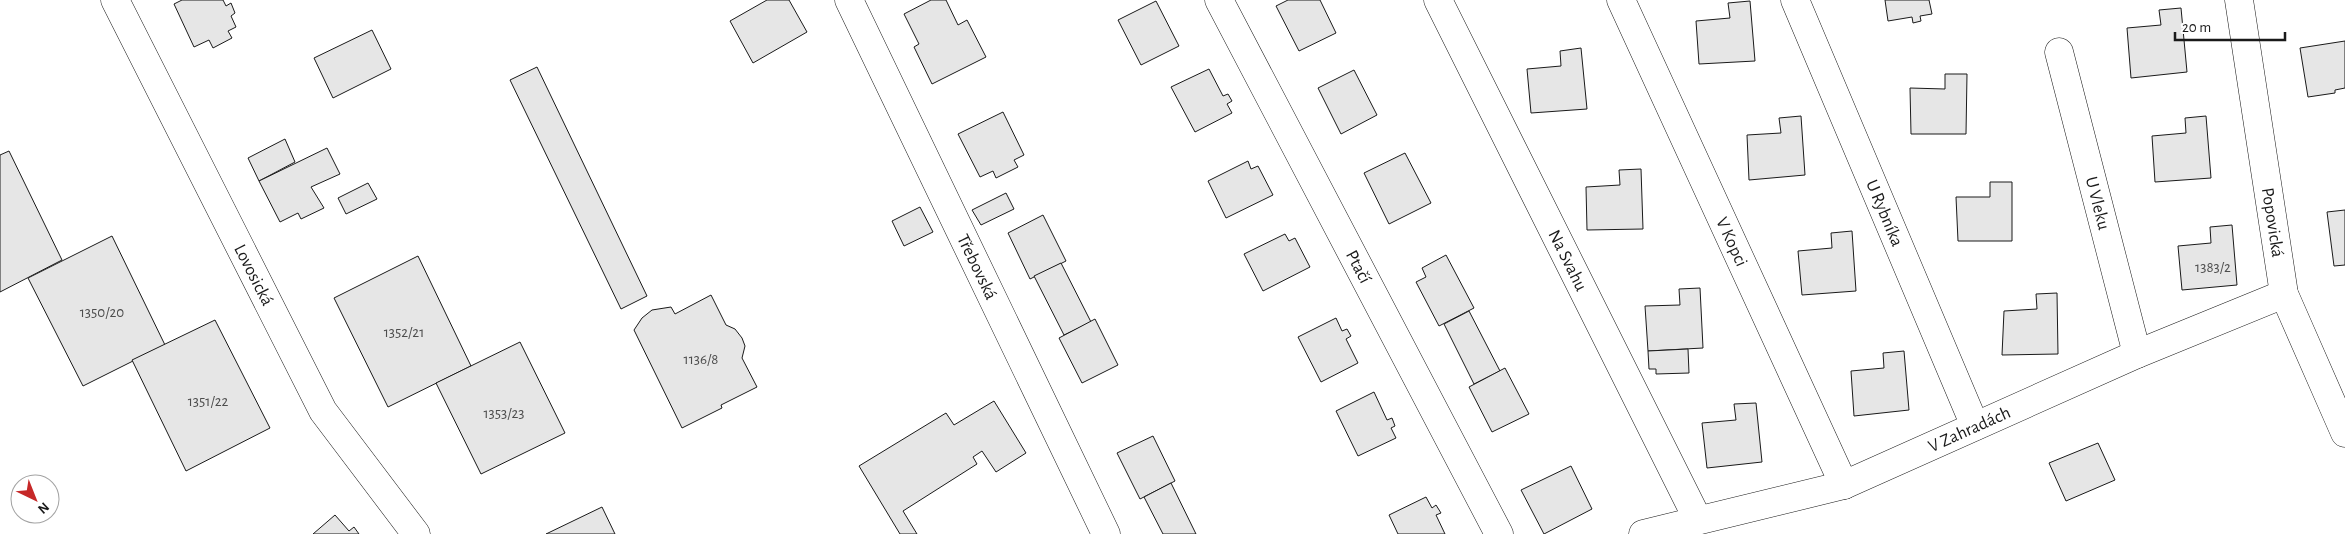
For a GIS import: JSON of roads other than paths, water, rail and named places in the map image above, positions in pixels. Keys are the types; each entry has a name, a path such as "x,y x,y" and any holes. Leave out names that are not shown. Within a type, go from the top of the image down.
{"street":[{"name":"Lovosická","path":"115,0 323,411 416,534"},
{"name":"Třebovská","path":"849,0 1106,534"},
{"name":"Ptačí","path":"1219,0 1498,534"},
{"name":"Na Svahu","path":"1438,0 1698,520"},
{"name":"V Kopci","path":"1621,0 1844,485"},
{"name":"U Rybníka","path":"1794,0 1975,426"},
{"name":"Popovická","path":"2239,0 2284,294 2345,433"},
{"name":"U Vleku","path":"2059,52 2138,354"},
{"name":"V Zahradách","path":"1643,534 1844,485 2138,354 2284,294"}]}
